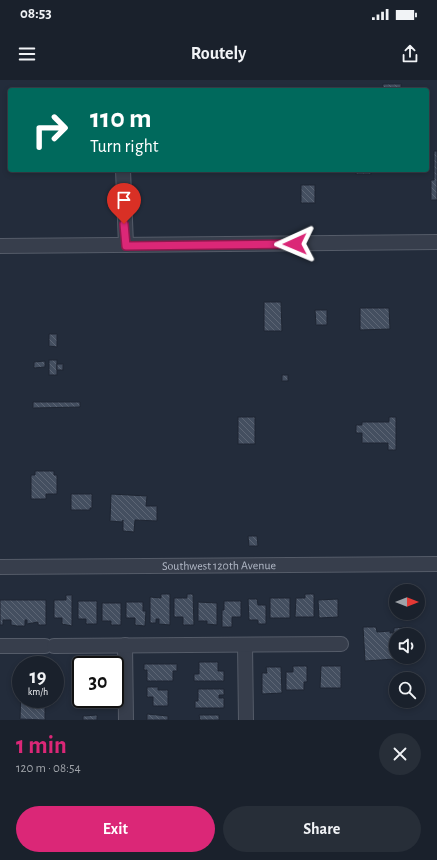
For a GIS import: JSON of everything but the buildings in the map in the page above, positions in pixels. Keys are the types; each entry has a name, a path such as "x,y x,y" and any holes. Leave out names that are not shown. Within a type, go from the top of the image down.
{"street":[{"path":"123,172 126,246"},
{"path":"0,246 437,242"},
{"name":"Southwest 120th Avenue","path":"0,567 437,564"},
{"path":"0,646 341,644"},
{"path":"125,645 126,720"},
{"path":"245,645 246,720"}],"route":[{"path":"124,224 126,246 295,244"}]}
